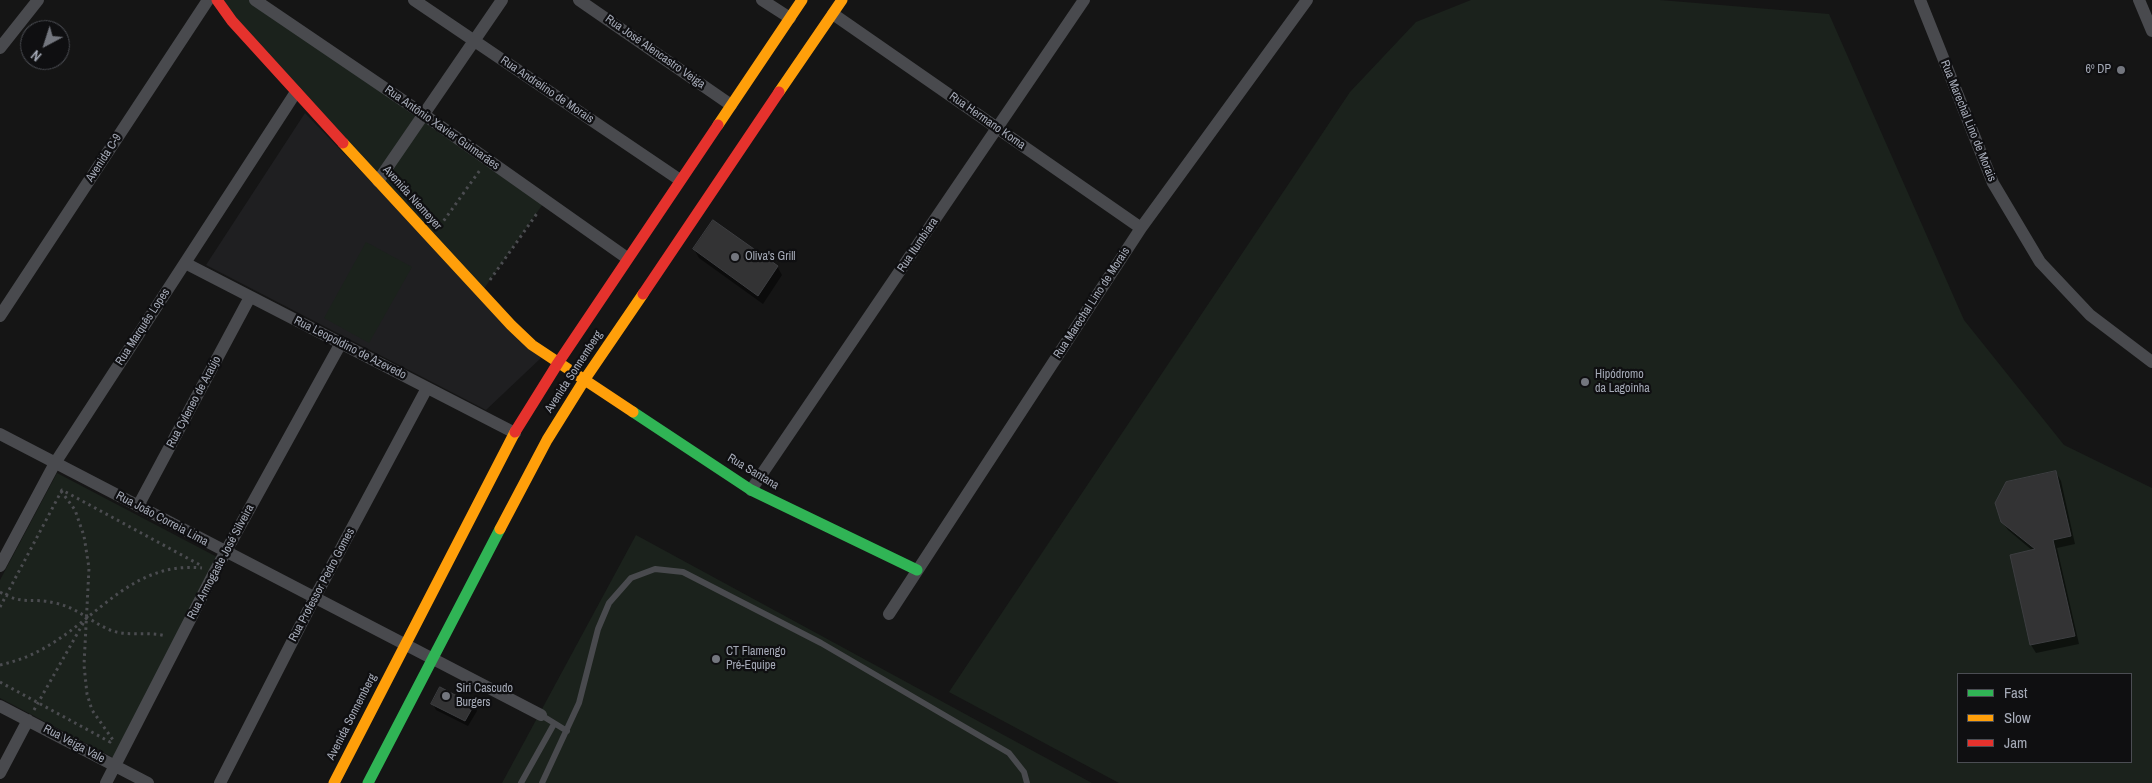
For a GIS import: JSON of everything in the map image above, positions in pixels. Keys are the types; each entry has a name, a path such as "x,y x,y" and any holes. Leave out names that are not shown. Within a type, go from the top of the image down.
{"street":[{"path":"0,48 38,0"},
{"name":"Avenida C-9","path":"0,316 208,0"},
{"name":"Avenida Niemeyer","path":"217,0 232,21 481,293 532,345 585,379"},
{"name":"Rua Antônio Xavier Guimarães","path":"255,0 423,114 627,258"},
{"name":"Rua Andrelino de Morais","path":"414,0 680,180"},
{"path":"378,181 502,0"},
{"name":"Rua José Alencastro Veiga","path":"579,0 731,105"},
{"path":"762,0 790,18"},
{"name":"Avenida Sonnemberg","path":"334,783 515,433 558,363 627,258 802,0"},
{"name":"Avenida Sonnemberg","path":"368,783 547,440 585,379 842,0"},
{"name":"Rua Itumbiara","path":"751,490 1084,0"},
{"name":"Rua Marechal Lino de Morais","path":"889,614 1141,228 1307,0"},
{"name":"Rua Marechal Lino de Morais","path":"1920,0 1993,183 2040,262 2090,315 2150,358"},
{"path":"2138,0 2152,31"},
{"name":"Rua Hermano Koma","path":"833,14 1141,228"},
{"name":"Rua Marquês Lopes","path":"0,566 55,463 296,92"},
{"name":"Rua Leopoldino de Azevedo","path":"185,262 515,433"},
{"name":"Rua Cyleneo de Araújo","path":"138,506 250,297"},
{"name":"Rua Armogaste José Silveira","path":"106,783 214,572 341,344"},
{"name":"Rua Santana","path":"585,379 751,490 917,570"},
{"name":"Rua Professor Pedro Gomes","path":"220,783 314,599 427,388"},
{"name":"Rua João Correia Lima","path":"0,434 225,553 433,659"},
{"path":"433,659 541,716"},
{"name":"Rua Veiga Vale","path":"0,706 148,783"},
{"path":"0,773 28,720"}],"lane":[{"path":"542,783 579,703 598,629 609,602 631,578 656,569 683,572 821,643 1009,753 1024,772 1027,783"},
{"path":"541,716 567,730"},
{"path":"522,783 554,724"}],"path":[{"path":"431,239 487,160"},
{"path":"481,293 545,201"},
{"path":"48,475 75,510 84,536 90,568 84,665 87,694 92,710 122,754"},
{"path":"61,492 62,490 202,565 197,576"},
{"path":"0,607 61,492"},
{"path":"0,664 17,661 48,646 132,584 158,572 179,568 201,568 214,572"},
{"path":"0,592 24,602 54,602 65,605 109,630 120,633 153,632 179,640"},
{"path":"28,720 86,617"},
{"path":"161,644 170,627"},
{"path":"0,682 110,742 116,730"}],"shaded area":[{"path":"217,0 255,0 545,201 481,293"},
{"name":"Hipódromo da Lagoinha","path":"1471,0 1660,0 1829,14 1964,320 2064,445 2152,488 2152,783 1119,783 949,692 1350,92 1416,22"},
{"path":"305,113 541,358 486,410 206,265"},
{"path":"366,242 412,267 369,343 324,318"},
{"path":"57,473 217,557 114,758 0,698 0,580"},
{"name":"CT Flamengo Pré-Equipe","path":"636,535 1092,783 502,783"}],"building":[{"name":"Oliva's Grill","path":"713,220 778,266 758,296 693,249"},
{"path":"2056,471 2071,536 2053,540 2075,636 2030,645 2010,555 2035,549 2001,522 1995,503 2006,482"},
{"name":"Siri Cascudo Burgers","path":"440,687 474,705 465,721 431,704"}],"traffic: fast":[{"path":"633,412 751,490 917,570"},
{"path":"368,783 500,529"}],"traffic: slow":[{"path":"718,125 802,0"},
{"path":"779,92 842,0"},
{"path":"343,143 511,325 532,345 633,412"},
{"path":"500,529 547,440 585,379 643,294"},
{"path":"334,783 515,432"}],"traffic: jam":[{"path":"217,0 232,21 343,143"},
{"path":"643,294 779,92"},
{"path":"515,432 558,363 718,125"}],"place":[{"name":"6º DP","path":"2121,70"},
{"name":"Oliva's Grill","path":"735,257"},
{"name":"Hipódromo da Lagoinha","path":"1585,382"},
{"name":"CT Flamengo Pré-Equipe","path":"716,659"},
{"name":"Siri Cascudo Burgers","path":"446,696"}]}
